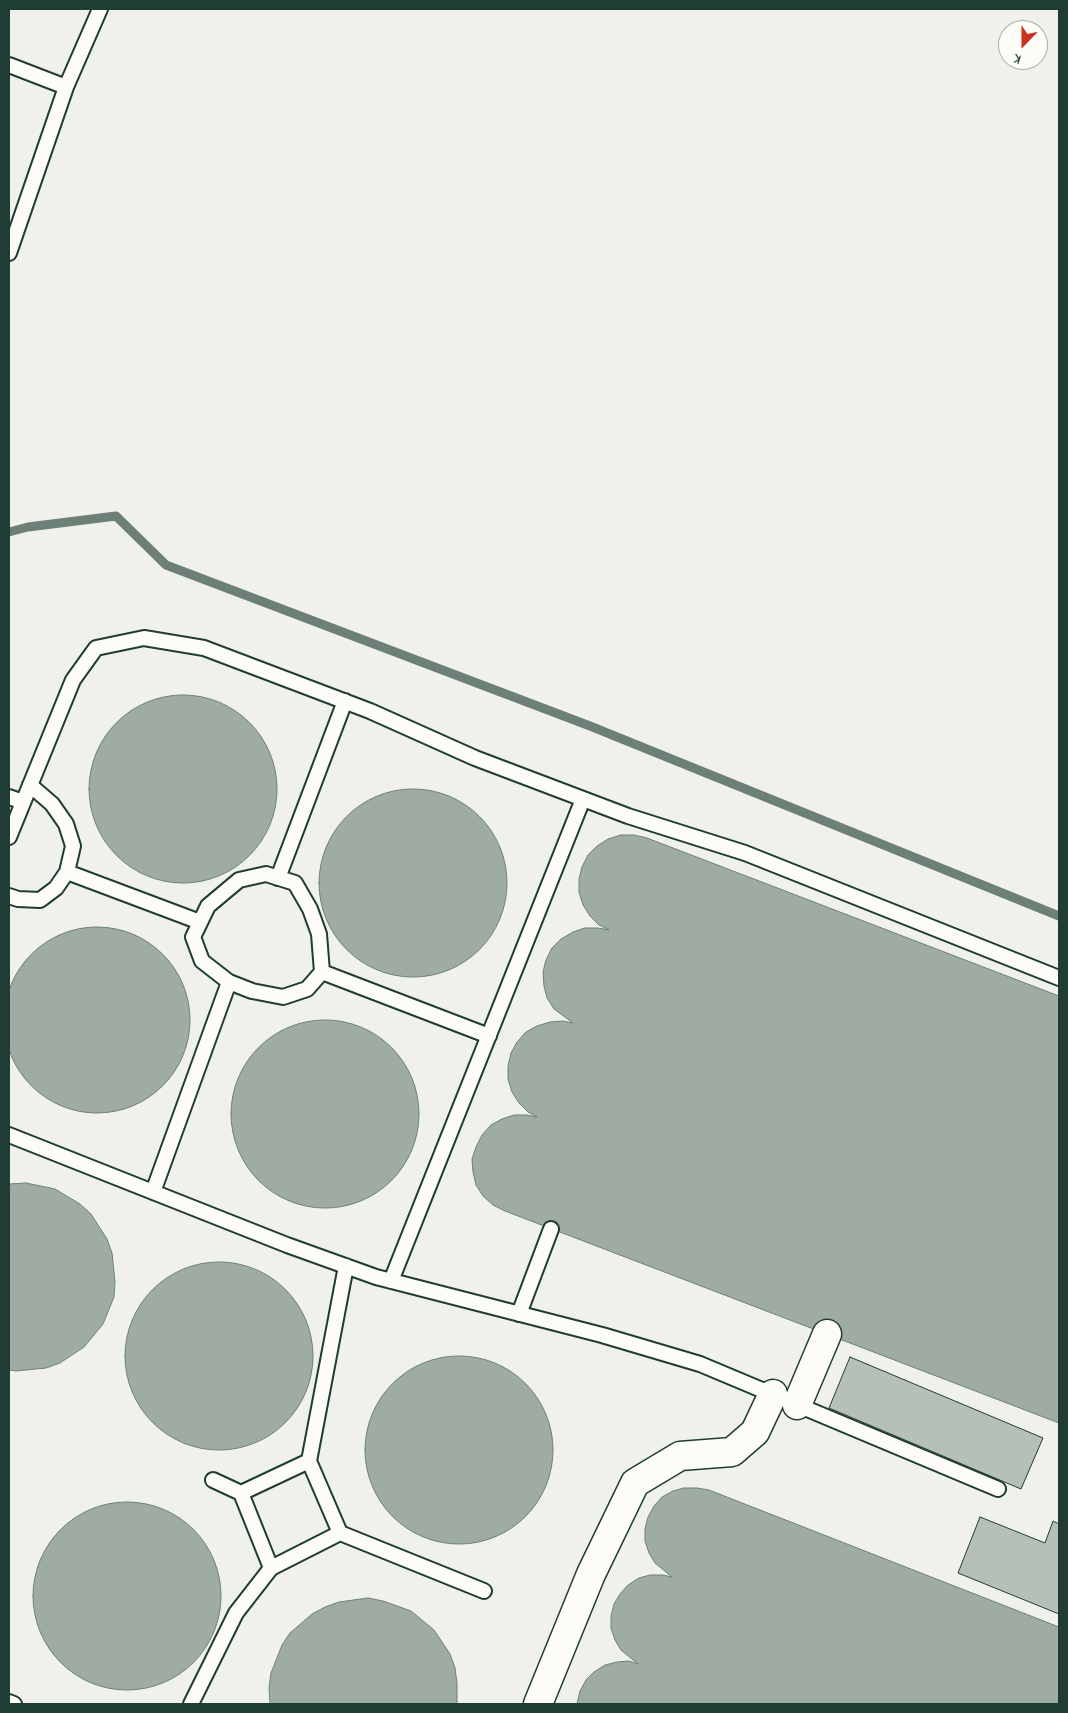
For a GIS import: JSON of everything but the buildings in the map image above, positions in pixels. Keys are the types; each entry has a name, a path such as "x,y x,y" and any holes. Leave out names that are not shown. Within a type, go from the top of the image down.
{"street":[{"path":"797,1405 827,1334"},
{"path":"538,1704 591,1574 635,1483 680,1456 732,1452 755,1432 773,1394"}],"lane":[{"path":"9,253 66,87 100,9"},
{"path":"9,65 66,87"},
{"path":"9,837 73,680 96,648 144,638 204,648 345,701 475,758 628,816 745,853 1059,978"},
{"path":"278,878 345,701"},
{"path":"9,896 18,899 40,900 56,888 67,872 73,846 66,824 52,804 30,785"},
{"path":"9,797 23,802"},
{"path":"391,1281 584,799"},
{"path":"67,872 200,922"},
{"path":"266,874 295,883 310,909 319,934 322,972 307,988 283,997 252,992 229,982 202,961 193,937 200,922 208,906 239,880 266,874"},
{"path":"322,972 489,1036"},
{"path":"152,1192 229,982"},
{"path":"9,1135 287,1245 391,1281 602,1335 700,1364 998,1489"},
{"path":"519,1314 551,1229"},
{"path":"346,1266 309,1461 340,1532 484,1591"},
{"path":"241,1493 309,1461"},
{"path":"213,1480 241,1493 271,1568"},
{"path":"190,1704 236,1613 271,1568 340,1532"},
{"path":"9,1702 14,1704"}],"shaded area":[{"path":"174,695 192,695 219,702 250,722 270,753 277,780 277,798 270,825 250,856 219,876 192,883 174,883 156,879 139,872 123,862 110,849 100,833 93,816 89,798 89,780 93,762 100,745 110,729 123,716 139,706 156,699"},
{"path":"404,789 422,789 449,796 480,816 500,847 507,874 507,892 500,919 480,950 449,970 422,977 404,977 386,973 369,966 353,956 340,943 330,927 323,910 319,892 319,874 323,856 330,839 340,823 353,810 369,800 386,793"},
{"path":"621,835 647,838 1059,996 1059,1423 505,1211 493,1205 483,1196 476,1185 472,1159 482,1135 491,1125 514,1115 537,1117 528,1112 519,1103 512,1092 508,1079 511,1053 517,1042 526,1032 537,1026 550,1022 563,1021 573,1023 554,1009 547,998 543,972 546,960 552,948 561,939 573,932 585,928 609,930 599,925 583,905 579,892 579,879 588,855 608,839"},
{"path":"106,927 133,934 149,942 163,954 175,968 183,984 189,1002 189,1038 183,1056 175,1072 163,1086 149,1098 133,1106 115,1112 88,1113 61,1106 45,1098 19,1072 5,1038 4,1011 11,984 19,968 45,942 79,928"},
{"path":"316,1020 334,1020 361,1027 392,1047 412,1078 419,1105 419,1123 412,1150 392,1181 361,1201 334,1208 316,1208 298,1204 281,1197 265,1187 252,1174 242,1158 235,1141 231,1123 231,1105 235,1087 242,1070 252,1054 265,1041 281,1031 298,1024"},
{"path":"26,1183 55,1189 80,1204 91,1214 107,1239 112,1253 115,1282 114,1297 103,1324 84,1347 60,1363 46,1368 16,1371 9,1370 9,1184"},
{"path":"210,1262 228,1262 255,1269 286,1289 306,1320 313,1347 313,1365 306,1392 286,1423 255,1443 228,1450 210,1450 192,1446 175,1439 159,1429 146,1416 136,1400 129,1383 125,1365 125,1347 129,1329 136,1312 146,1296 159,1283 175,1273 192,1266"},
{"path":"450,1356 468,1356 495,1363 526,1383 546,1414 553,1441 553,1459 546,1486 526,1517 495,1537 468,1544 450,1544 432,1540 415,1533 399,1523 386,1510 376,1494 369,1477 365,1459 365,1441 369,1423 376,1406 386,1390 399,1377 415,1367 432,1360"},
{"path":"684,1488 709,1490 1059,1627 1059,1704 577,1704 580,1691 586,1680 594,1672 605,1665 617,1662 629,1661 638,1664 621,1650 615,1640 611,1628 614,1604 628,1585 639,1578 650,1575 672,1577 655,1563 649,1553 645,1541 645,1529 648,1517 662,1497"},
{"path":"118,1502 136,1502 163,1509 194,1529 214,1560 221,1587 221,1605 214,1632 194,1663 163,1683 136,1690 118,1690 100,1686 83,1679 67,1669 54,1656 44,1640 37,1623 33,1605 33,1587 37,1569 44,1552 54,1536 67,1523 83,1513 100,1506"},
{"path":"368,1598 411,1611 434,1630 450,1654 455,1668 457,1704 270,1704 269,1688 271,1673 282,1645 290,1633 312,1614 325,1607 339,1602"}],"waterway":[{"path":"9,532 28,527 116,516 166,565 590,726 1059,916"}]}
